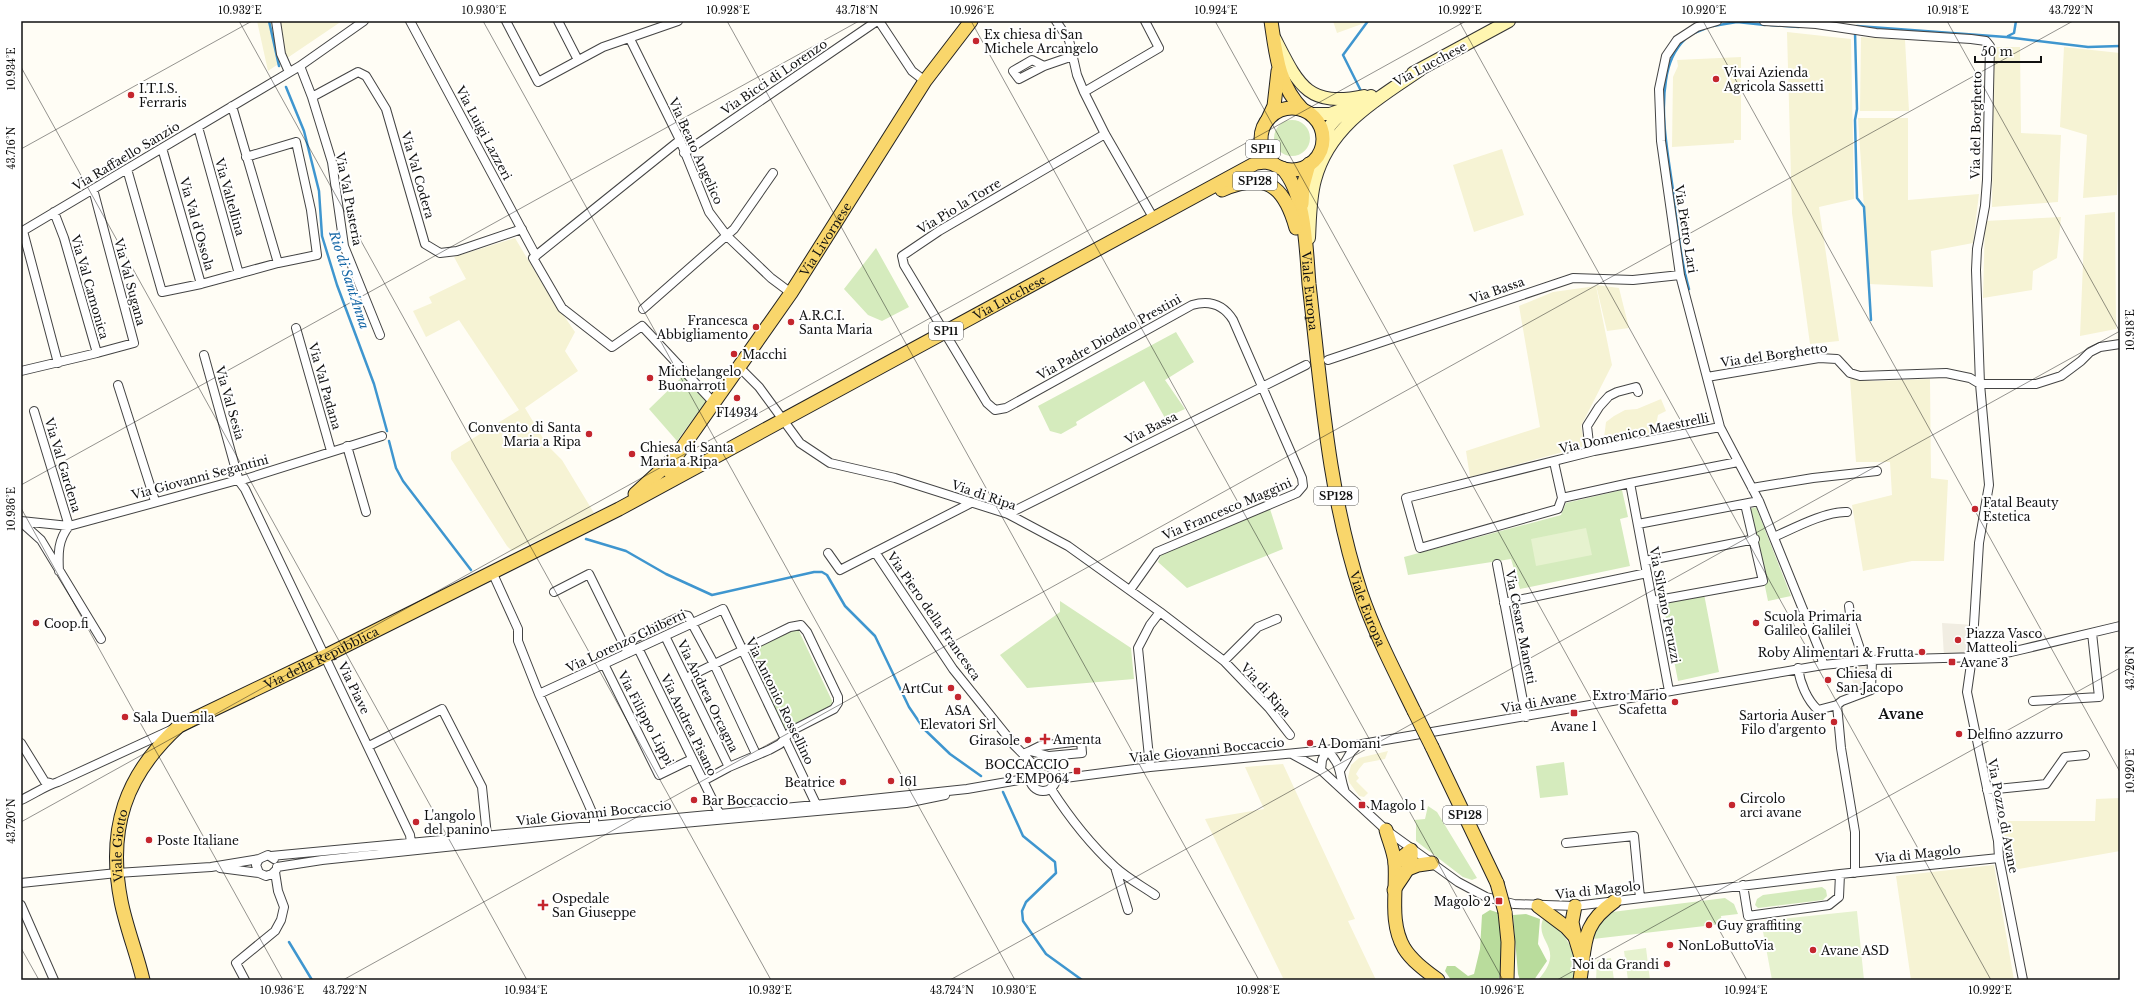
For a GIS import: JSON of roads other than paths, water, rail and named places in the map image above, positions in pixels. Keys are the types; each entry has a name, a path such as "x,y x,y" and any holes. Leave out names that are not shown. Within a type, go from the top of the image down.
{"main road":[{"name":"Via Livornese","path":"620,509 677,455 791,293 925,81 971,21"},
{"path":"1271,21 1278,67 1289,94 1319,125 1323,138"},
{"name":"Via Lucchese","path":"1268,118 1274,113 1288,108 1307,112 1330,114 1350,107 1509,21"},
{"path":"1273,35 1294,75 1305,88 1317,96 1332,100 1350,99 1375,93 1391,85"},
{"path":"1268,118 1274,106 1278,67"},
{"name":"SP128","path":"1308,268 1311,202 1314,180 1322,161 1346,125 1361,111 1420,70"},
{"name":"Via Lucchese","path":"620,509 1256,163 1265,162 1296,170 1309,164 1320,153 1323,138 1330,124 1350,107"},
{"name":"SP11","path":"1268,118 1261,134 1261,143 1263,151 1278,166"},
{"name":"Viale Europa","path":"1301,214 1303,186 1309,164"},
{"name":"Viale Europa","path":"1278,166 1292,180 1301,214 1329,450 1342,526 1370,615 1414,711 1497,883 1505,912 1508,942 1507,978"},
{"name":"SP128","path":"1154,219 1202,201 1238,183 1252,180 1261,182 1274,188 1284,197 1293,216 1308,268"},
{"name":"Via Livornese","path":"677,455 670,472 673,474 686,472"},
{"name":"Via della Repubblica","path":"179,726 493,574 620,509"},
{"name":"Viale Giotto","path":"143,980 121,902 115,852 126,799 145,763 161,743 179,726"},
{"path":"1386,830 1395,863 1394,891 1396,922 1404,948 1419,966 1438,980"},
{"path":"1395,863 1411,850"},
{"path":"1394,891 1408,869 1411,860 1411,850"},
{"path":"1408,869 1418,865 1432,863"},
{"path":"1580,980 1587,931 1597,914 1615,901"},
{"path":"1538,906 1566,927 1575,937"},
{"path":"1574,906 1584,920 1587,931"},
{"path":"1574,906 1572,922 1582,960"}],"street":[{"path":"276,21 281,54 289,72"},
{"name":"Via Raffaello Sanzio","path":"22,231 300,66 364,21"},
{"name":"Via Luigi Lazzeri","path":"410,21 522,229 562,308 612,347 642,326 714,403"},
{"path":"506,21 538,82 603,48 678,21"},
{"path":"558,21 578,60"},
{"path":"878,21 912,71 925,81"},
{"name":"Via Bicci di Lorenzo","path":"684,153 878,21"},
{"path":"1056,21 1069,40 1076,75 1084,92 1105,134 1154,219"},
{"path":"1084,92 1160,48 1145,21"},
{"name":"Via Pietro Lari","path":"1717,21 1697,27 1677,40 1666,56 1659,89 1661,141 1680,275 1707,377 1712,404 1720,427 1759,501 1821,654 1823,665"},
{"name":"Via del Borghetto","path":"1764,21 1816,24 1876,33 1971,38 1986,41 1990,46 1987,180 1985,206 1977,249 1976,270 1980,384 1989,485 1979,543 1972,657"},
{"name":"Via Beato Angelico","path":"630,39 680,140 709,212 727,236 771,278 791,293"},
{"path":"1044,66 1073,56"},
{"name":"Via Val Pusteria","path":"300,66 312,97 332,162 344,246 380,335"},
{"name":"Via Val Codera","path":"312,97 358,72 366,76 386,109 425,244 440,253 457,251 522,229"},
{"path":"232,106 278,263"},
{"name":"Via Valtellina","path":"198,127 239,274"},
{"name":"Via Pio la Torre","path":"995,410 987,403 944,332 904,265 902,256 939,231 1105,134"},
{"path":"535,257 680,140"},
{"path":"201,284 278,263 317,255 311,210 296,142 246,157"},
{"name":"Via Val d'Ossola","path":"127,169 162,292 201,284 162,148"},
{"path":"643,309 734,229 773,173"},
{"name":"Via Val Sugana","path":"93,189 134,343 97,353"},
{"name":"Via Val Camonica","path":"21,371 97,353 64,238 54,212"},
{"path":"22,231 58,363"},
{"name":"Via Bassa","path":"1328,360 1573,278 1634,280 1680,275"},
{"name":"Via Padre Diodato Prestini","path":"995,410 1006,408 1192,305 1201,302 1219,306 1228,311 1302,478 1303,486"},
{"name":"Via Val Padana","path":"296,328 331,451"},
{"path":"1980,384 2036,384 2047,381 2071,369 2090,352 2100,347 2120,344"},
{"name":"Via Val Sesia","path":"204,355 239,481"},
{"name":"Via del Borghetto","path":"1707,377 1825,358 1837,359 1850,373 1860,376 1946,373 1970,378 1980,384"},
{"name":"Via Bassa","path":"1008,514 1261,386 1306,365"},
{"name":"Via di Ripa","path":"739,367 759,387 800,443 830,463 895,478 1008,514 1068,546 1160,612 1224,661 1270,708 1290,735"},
{"path":"118,385 155,501"},
{"path":"1590,452 1587,426 1599,407 1609,396 1617,392 1636,387 1638,392"},
{"name":"Via Val Gardena","path":"34,411 69,526"},
{"name":"Via Domenico Maestrelli","path":"1554,462 1562,498 1558,509 1420,548 1406,498 1590,452 1720,427"},
{"name":"Via Giovanni Segantini","path":"21,521 69,526 234,480 239,481 382,436"},
{"path":"347,446 366,512"},
{"path":"1562,498 1738,462"},
{"path":"1752,488 1813,478 1877,471"},
{"name":"Via Piave","path":"239,481 254,506 369,746 410,835 411,843"},
{"name":"Via Silvano Peruzzi","path":"1630,483 1669,691"},
{"name":"Via Francesco Maggini","path":"1130,590 1157,552 1297,493 1303,486"},
{"path":"1638,524 1759,501"},
{"path":"828,553 840,570 971,503"},
{"path":"1653,601 1763,581 1755,539 1745,504"},
{"path":"1774,537 1839,512 1847,512"},
{"path":"21,521 41,540 101,639"},
{"path":"40,523 41,540"},
{"path":"59,571 58,550 63,534 69,526"},
{"path":"1645,561 1755,539"},
{"name":"Via Piero della Francesca","path":"875,552 953,669 1027,753 1036,767"},
{"name":"Via Cesare Manetti","path":"1497,564 1526,717"},
{"path":"1504,603 1647,573"},
{"path":"493,574 518,629 518,641 539,694 594,817 594,825"},
{"path":"554,592 589,574 628,653"},
{"path":"1798,668 1800,679 1813,706 1818,710 1837,705 1842,701 1872,690 1868,661 1851,622 1849,606"},
{"name":"Via Lorenzo Ghiberti","path":"539,694 723,609"},
{"name":"Via Antonio Rossellino","path":"723,609 816,804"},
{"path":"1150,767 1138,648 1150,625 1160,612"},
{"path":"628,653 633,639 683,615 688,616 714,664 756,754"},
{"name":"Via di Ripa","path":"1224,661 1258,627 1277,618"},
{"path":"686,678 742,649 790,627 801,625 807,632 838,697 838,703 834,709 791,731 785,739 769,750 756,754 703,781"},
{"name":"Via di Avane","path":"1359,744 1526,717 1798,668 1868,661 1972,657 2011,652 2120,626"},
{"path":"2033,701 2099,697 2092,633"},
{"name":"Via Andrea Orcagna","path":"665,636 729,767"},
{"name":"Via Andrea Pisano","path":"638,648 719,813"},
{"name":"Via Pozzo di Avane","path":"1972,657 1967,692 1998,841 1999,858 2023,980"},
{"name":"Via Filippo Lippi","path":"604,664 659,776 692,759"},
{"path":"1837,705 1842,754 1854,826 1855,873"},
{"path":"369,746 442,709 482,787 487,836"},
{"name":"Via della Repubblica","path":"21,800 41,790 50,783 58,782 179,726"},
{"path":"1081,742 1082,753 1049,756 1027,753 1040,746 1081,742"},
{"path":"21,743 45,782 50,783"},
{"path":"1341,769 1351,752 1359,744"},
{"name":"Viale Giovanni Boccaccio","path":"1057,779 1150,767 1327,750 1359,744"},
{"path":"1321,770 1322,760 1327,750 1337,761 1341,769 1341,780 1346,794"},
{"name":"Via di Magolo","path":"1291,754 1321,770 1386,830 1411,850 1458,882 1486,897 1514,904 1574,906 1840,874 1999,858"},
{"path":"1987,790 2046,784 2065,757 2085,755"},
{"path":"1044,764 1052,767 1057,779 1051,789 1043,791 1036,788 1030,778 1036,767 1044,764"},
{"name":"Viale Giovanni Boccaccio","path":"21,883 117,873 211,867 259,859 265,856 967,789 1030,778"},
{"name":"Viale Giovanni Boccaccio","path":"211,867 270,876 276,870 306,861 598,831 900,804 930,799 967,789"},
{"path":"1051,789 1072,820 1115,867 1155,895"},
{"path":"1566,843 1634,836 1640,898"},
{"path":"244,980 236,963 275,931 281,920 284,907 278,891 276,861 272,856"},
{"path":"259,859 256,865 261,874 278,891"},
{"path":"1115,867 1128,910"},
{"path":"1743,886 1748,916 1830,904 1839,897 1840,874"},
{"path":"21,905 54,980"}],"waterway":[{"name":"Rio di Sant'Anna","path":"269,21 279,66"},
{"path":"1361,91 1343,55 1368,21"},
{"path":"2008,36 2014,33 2016,21"},
{"path":"1713,26 1737,22 1765,25"},
{"path":"1770,25 1799,27"},
{"path":"1857,26 2006,37 2088,47 2120,46"},
{"path":"1694,33 1704,29"},
{"path":"1855,32 1857,198 1864,207 1871,320"},
{"path":"1685,39 1672,58 1668,69 1664,94 1664,121 1679,240 1689,289"},
{"name":"Rio di Sant'Anna","path":"286,87 304,131 319,191 322,236 337,285 374,384 387,431"},
{"name":"Rio di Sant'Anna","path":"389,441 396,468 403,481 471,570"},
{"name":"Rio di Sant'Anna","path":"586,539 626,551 666,574 712,595 814,572 822,572 827,575 845,606 875,636 909,707 924,729 950,754 981,776"},
{"name":"Rio di Sant'Anna","path":"1003,792 1023,836 1055,862 1056,873 1026,902 1022,911 1023,921 1046,954 1082,980"},
{"path":"289,942 312,980"}],"place":[{"name":"Ex chiesa di San Michele Arcangelo","path":"976,41"},
{"name":"Vivai Azienda Agricola Sassetti","path":"1716,79"},
{"name":"I.T.I.S. Ferraris","path":"131,95"},
{"name":"A.R.C.I. Santa Maria","path":"791,322"},
{"name":"Francesca Abbigliamento","path":"756,327"},
{"name":"Macchi","path":"734,354"},
{"name":"Michelangelo Buonarroti","path":"650,378"},
{"name":"FI4934","path":"737,398"},
{"name":"Convento di Santa Maria a Ripa","path":"589,434"},
{"name":"Chiesa di Santa Maria a Ripa","path":"632,454"},
{"name":"Fatal Beauty Estetica","path":"1975,509"},
{"name":"Coop.fi","path":"36,623"},
{"name":"Scuola Primaria Galileo Galilei","path":"1756,623"},
{"name":"Piazza Vasco Matteoli","path":"1958,640"},
{"name":"Roby Alimentari & Frutta","path":"1922,652"},
{"name":"Avane 3","path":"1952,662"},
{"name":"Chiesa di San Jacopo","path":"1828,680"},
{"name":"ArtCut","path":"951,688"},
{"name":"ASA Elevatori Srl","path":"958,697"},
{"name":"Extro Mario Scafetta","path":"1675,702"},
{"name":"Avane 1","path":"1574,713"},
{"name":"Sala Duemila","path":"125,717"},
{"name":"Sartoria Auser Filo d'argento","path":"1834,722"},
{"name":"Delfino azzurro","path":"1959,734"},
{"name":"Amenta","path":"1045,739"},
{"name":"Girasole","path":"1028,740"},
{"name":"A Domani","path":"1310,743"},
{"name":"BOCCACCIO 2 EMP064","path":"1077,771"},
{"name":"161","path":"891,781"},
{"name":"Beatrice","path":"843,782"},
{"name":"Bar Boccaccio","path":"694,800"},
{"name":"Magolo 1","path":"1362,805"},
{"name":"Circolo arci avane","path":"1732,805"},
{"name":"L'angolo del panino","path":"416,822"},
{"name":"Poste Italiane","path":"149,840"},
{"name":"Magolo 2","path":"1499,901"},
{"name":"Ospedale San Giuseppe","path":"543,905"},
{"name":"Guy graffiting","path":"1709,925"},
{"name":"NonLoButtoVia","path":"1670,945"},
{"name":"Avane ASD","path":"1813,950"},
{"name":"Noi da Grandi","path":"1667,964"}],"district":[{"name":"Avane","path":"1901,714"}]}
